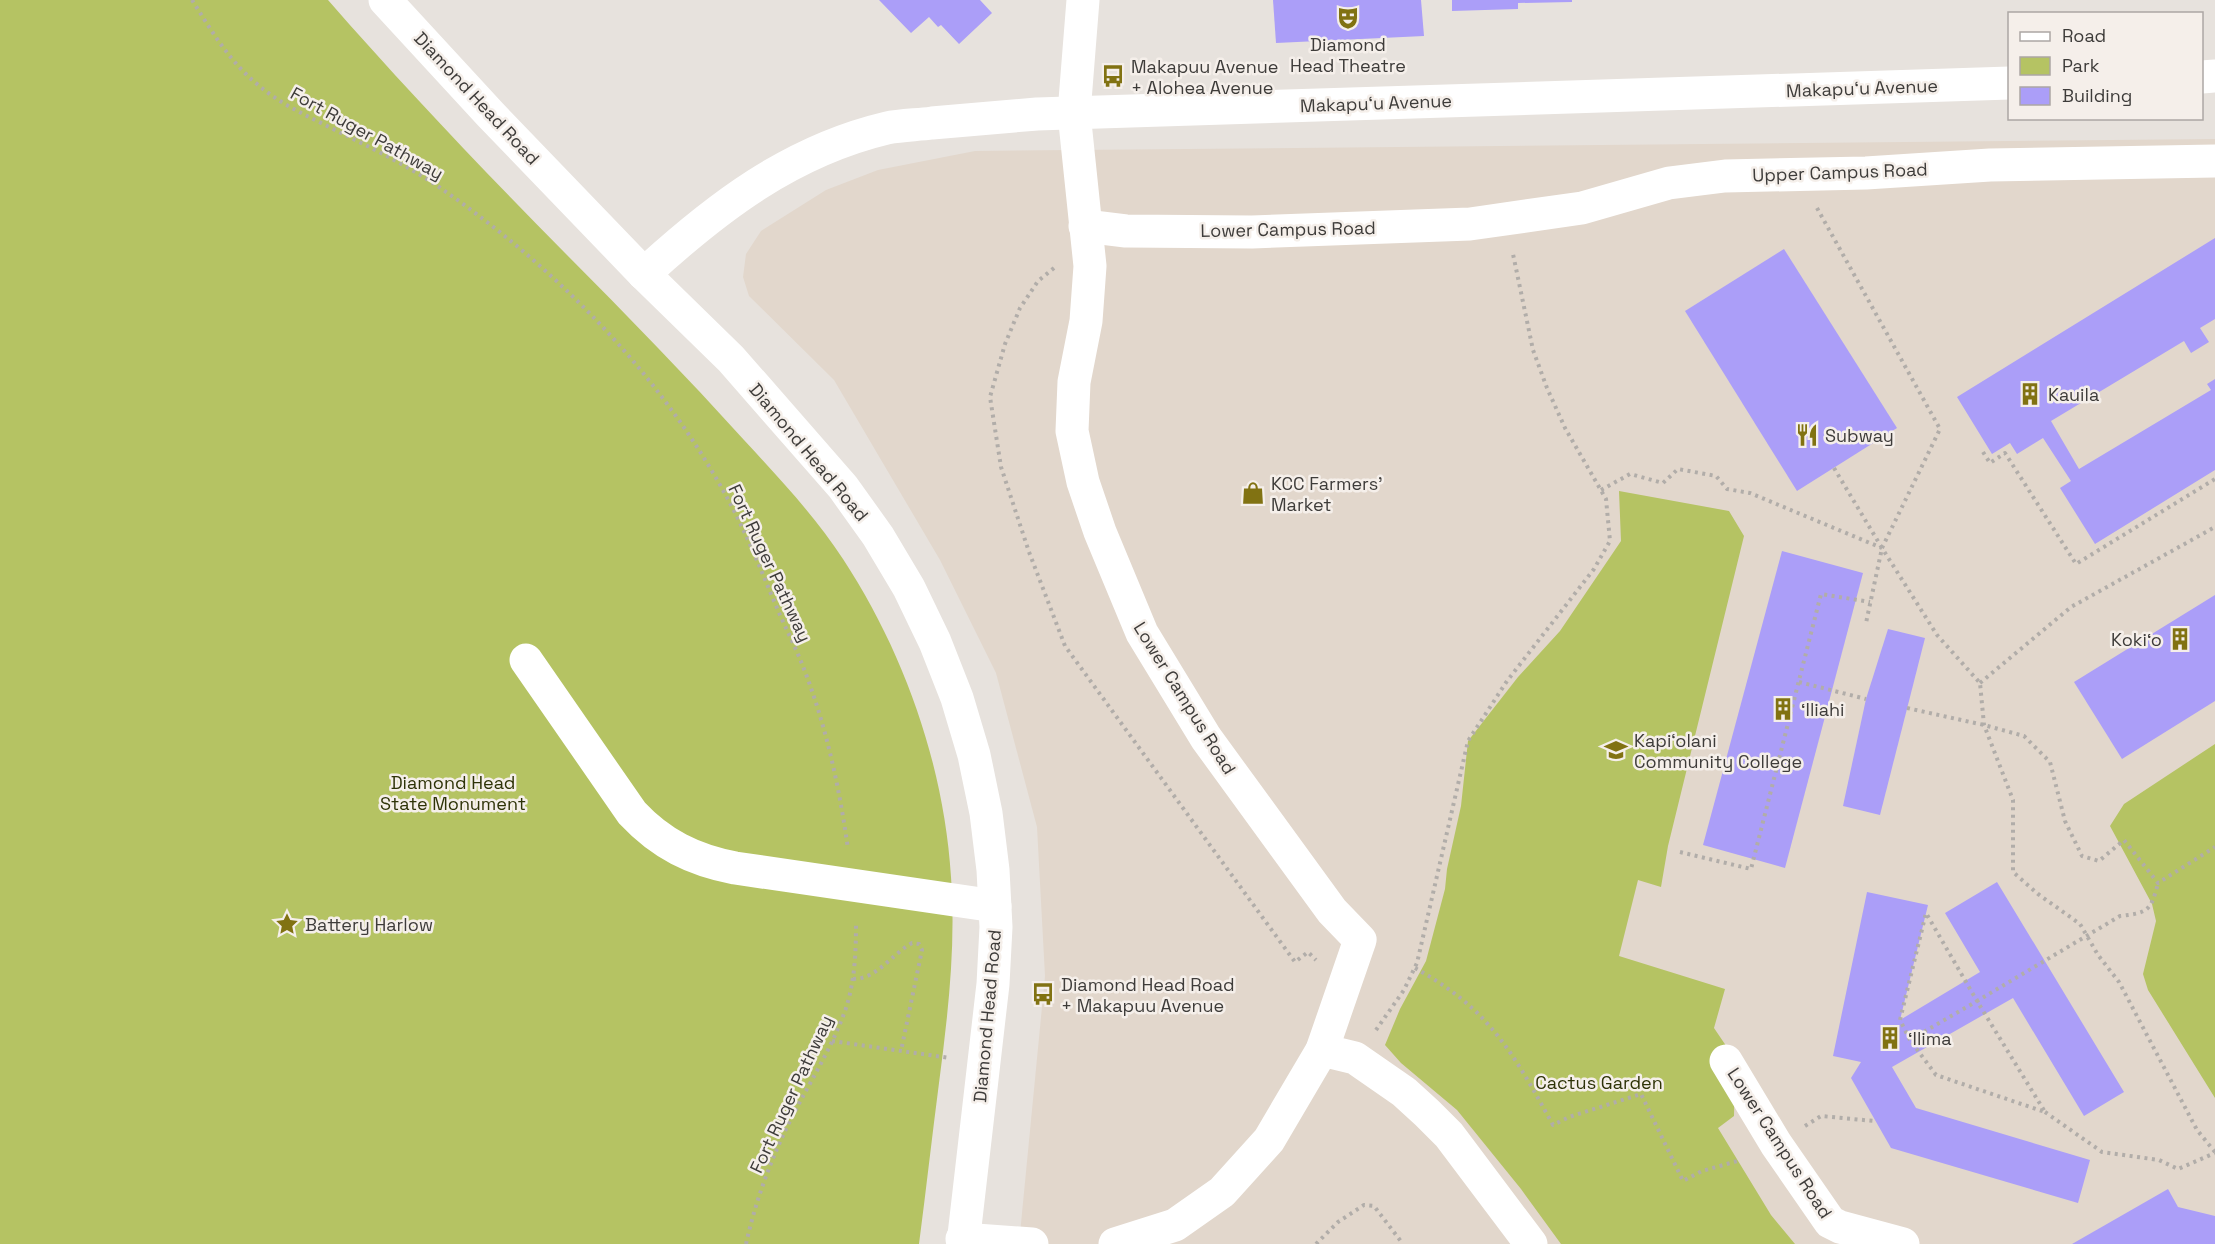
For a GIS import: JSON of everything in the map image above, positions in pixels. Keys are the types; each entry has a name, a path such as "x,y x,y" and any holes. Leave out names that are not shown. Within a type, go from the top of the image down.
{"street":[{"name":"Diamond Head Road","path":"385,0 490,114 644,274 731,359 843,487 878,536 909,588 935,642 974,755 986,813 995,906 993,984 961,1242"},
{"path":"1083,0 1074,113 1085,226"},
{"name":"Makapu‘u Avenue","path":"644,274 690,232 726,204 770,175 826,147 888,128 1036,114 2008,83"},
{"name":"Upper Campus Road","path":"1470,224 1582,208 1669,183 1725,176 1866,173 1990,165 2215,161"},
{"name":"Lower Campus Road","path":"1115,1244 1175,1225 1222,1192 1269,1140 1322,1050 1360,940 1332,911 1206,738 1142,633 1100,532 1083,482 1072,431 1074,382 1086,321 1090,266 1085,226 1126,231 1252,232 1470,224"},
{"path":"526,660 632,813 663,841 686,854 710,863 995,906"},
{"path":"1322,1050 1355,1058 1404,1092 1427,1113 1449,1136 1531,1244"},
{"name":"Lower Campus Road","path":"1726,1061 1776,1144 1830,1221 1840,1227 1903,1244"},
{"path":"961,1242 1032,1244"}],"path":[{"name":"Fort Ruger Pathway","path":"192,0 219,43 256,84 294,110 389,158 438,187 524,251 601,326 638,366 672,409 702,455 756,555 800,660 835,770 854,884 856,943 853,979 846,1008 832,1041 772,1158 757,1200 746,1244"},
{"path":"1815,206 1940,429 1882,548 1866,622"},
{"path":"1373,1035 1404,990 1415,968 1468,741 1506,681 1594,569 1610,541 1606,499 1570,438 1546,388 1533,350 1511,244"},
{"path":"1983,452 1990,463 2005,453 2076,564 2215,480"},
{"path":"1834,468 1937,634 1980,683 1984,725 2013,800 2013,872 2038,894 2080,924 2119,982 2197,1130 2215,1153 2178,1169 2159,1160 2102,1152 2045,1112 1936,1075 1910,1040 1900,1020 1926,913 2045,1112"},
{"path":"1601,490 1630,474 1663,483 1678,469 1716,476 1727,489 1750,493 1882,548"},
{"path":"1980,683 2071,607 2215,527"},
{"path":"1680,852 1751,869 1821,594 1870,602"},
{"path":"1799,682 1866,699"},
{"path":"1907,708 2024,736 2050,762 2065,821 2082,856 2099,861 2124,840 2158,883"},
{"path":"1910,1040 2088,937 2120,916 2139,914 2152,904 2158,883 2215,847"},
{"path":"853,979 872,974 912,943 919,945 922,950 901,1052"},
{"path":"1415,968 1462,999 1485,1021 1522,1070 1553,1125 1569,1117 1641,1094 1683,1181 1702,1171 1741,1160"},
{"path":"832,1041 985,1063"},
{"path":"1776,1144 1821,1116 1874,1121"},
{"path":"1316,1244 1338,1222 1364,1205 1374,1206 1403,1244"}],"shaded area":[{"name":"Kapi‘olani Community College","path":"2215,139 2215,1244 1019,1244 1045,976 1037,827 996,673 940,560 834,380 749,296 743,277 746,254 761,231 826,190 878,170 975,151"}],"green space":[{"name":"Diamond Head State Monument","path":"0,0 328,0 474,160 700,392 783,483 832,543 865,595 902,671 930,752 947,835 952,903 950,980 919,1244 0,1244"},
{"name":"Cactus Garden","path":"1619,491 1729,511 1744,536 1668,846 1661,887 1638,880 1619,956 1725,989 1714,1028 1735,1059 1734,1116 1718,1128 1771,1215 1795,1244 1561,1244 1521,1189 1457,1110 1401,1063 1385,1045 1400,1009 1426,961 1445,889 1447,869 1461,806 1468,741 1518,677 1560,631 1621,541"},
{"path":"2215,744 2215,1098 2148,990 2143,974 2156,921 2152,904 2110,826 2124,804"}],"building":[{"path":"879,0 980,0 992,13 959,44 941,25 938,27 929,17 911,33"},
{"name":"Diamond Head Theatre","path":"1273,0 1421,0 1424,36 1276,43"},
{"path":"1452,0 1572,0 1572,2 1518,3 1518,9 1452,11"},
{"name":"Kauila","path":"2215,238 2215,319 2200,328 2209,342 2191,353 2184,341 2051,421 2079,469 2211,390 2207,384 2215,379 2215,470 2095,544 2060,488 2071,481 2043,438 2017,454 2010,443 1992,454 1957,397"},
{"path":"1784,249 1897,428 1797,491 1685,311"},
{"name":"ʻIliahi","path":"1782,551 1863,573 1785,868 1703,845"},
{"name":"Kokiʻo","path":"2215,595 2215,701 2122,759 2074,682"},
{"name":"ʻIliahi","path":"1888,629 1925,638 1880,815 1843,806 1866,699"},
{"name":"ʻIlima","path":"1997,882 2124,1092 2084,1116 2013,998 1892,1067 1916,1108 2090,1160 2078,1203 1891,1148 1851,1078 1861,1062 1833,1056 1867,892 1928,905 1900,1020 1980,972 1945,913"},
{"path":"2168,1189 2178,1207 2215,1216 2215,1244 2072,1244"}],"place":[{"name":"Diamond Head Theatre","path":"1348,18"},
{"name":"Makapuu Avenue + Alohea Avenue","path":"1113,76"},
{"name":"Kauila","path":"2030,394"},
{"name":"Subway","path":"1807,435"},
{"name":"KCC Farmers' Market","path":"1253,493"},
{"name":"Kokiʻo","path":"2180,639"},
{"name":"ʻIliahi","path":"1783,709"},
{"name":"Kapi‘olani Community College","path":"1616,750"},
{"name":"Battery Harlow","path":"287,924"},
{"name":"Diamond Head Road + Makapuu Avenue","path":"1043,994"},
{"name":"ʻIlima","path":"1890,1038"}]}
